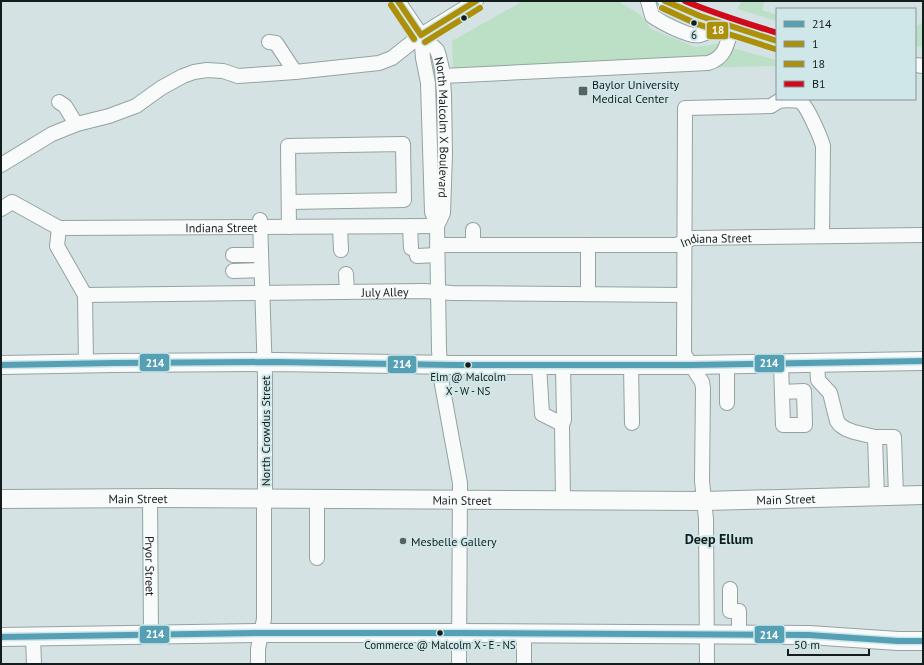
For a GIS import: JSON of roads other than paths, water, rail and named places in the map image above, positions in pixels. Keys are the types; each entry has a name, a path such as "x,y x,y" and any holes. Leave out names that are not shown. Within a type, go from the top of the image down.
{"main road":[{"path":"1,365 264,362 539,365 727,365 923,361"},
{"name":"Main Street","path":"1,499 316,498 705,501 923,496"},
{"path":"1,637 262,633 524,633 809,635 898,642 923,641"}],"street":[{"path":"1,165 52,134 76,124 110,116 136,106 161,88 194,72 207,70 223,71 238,76 295,72 379,63 392,58 421,35 476,1"},
{"path":"648,1 652,16 662,22 691,34 699,36 727,26"},
{"path":"665,1 727,26 776,41"},
{"name":"North Malcolm X Boulevard","path":"402,2 421,35 437,50 443,76 451,154 443,213 437,226"},
{"path":"443,76 708,63 722,54 726,48 727,26"},
{"name":"North Malcolm X Boulevard","path":"421,35 423,58 428,83 432,212 437,226 441,379 460,483 459,664"},
{"path":"269,42 276,43 295,72"},
{"path":"707,664 706,519 702,481 703,388 702,382 684,354 685,108 771,106 781,100 795,100 801,102 806,107 823,146 822,236"},
{"path":"59,102 66,106 76,124"},
{"path":"289,202 404,200 403,144 288,146 289,227"},
{"path":"430,154 451,154"},
{"name":"Indiana Street","path":"7,205 59,228 260,223 289,227 437,226"},
{"name":"North Crowdus Street","path":"258,664 258,650 264,616 265,498 265,377 260,223"},
{"name":"Indiana Street","path":"410,226 414,252 473,245 676,245 693,238 923,235"},
{"path":"340,227 341,250"},
{"path":"59,228 57,246 66,254 81,278 85,295 86,364"},
{"path":"473,230 473,245"},
{"path":"588,245 588,288"},
{"path":"233,255 261,255"},
{"path":"234,271 261,270"},
{"path":"346,274 347,292"},
{"name":"July Alley","path":"85,295 417,291 684,295"},
{"path":"817,363 818,380 830,393 837,420 840,425 854,432 875,437 894,437 896,496"},
{"path":"781,364 782,392"},
{"path":"539,365 542,414 562,424"},
{"path":"563,500 562,424 564,420 564,365"},
{"path":"631,365 632,422"},
{"path":"727,365 727,404"},
{"path":"875,437 877,497"},
{"name":"Pryor Street","path":"150,498 151,635"},
{"path":"316,498 317,558"},
{"path":"730,589 730,611 739,611 739,635"},
{"path":"524,633 524,664"},
{"path":"33,636 34,664"}],"place":[{"name":"6","path":"694,23"},
{"name":"Baylor University Medical Center","path":"583,91"},
{"name":"Elm @ Malcolm X - W - NS","path":"468,365"},
{"name":"Mesbelle Gallery","path":"403,541"},
{"name":"Commerce @ Malcolm X - E - NS","path":"440,633"}],"district":[{"name":"Deep Ellum","path":"719,539"}]}
